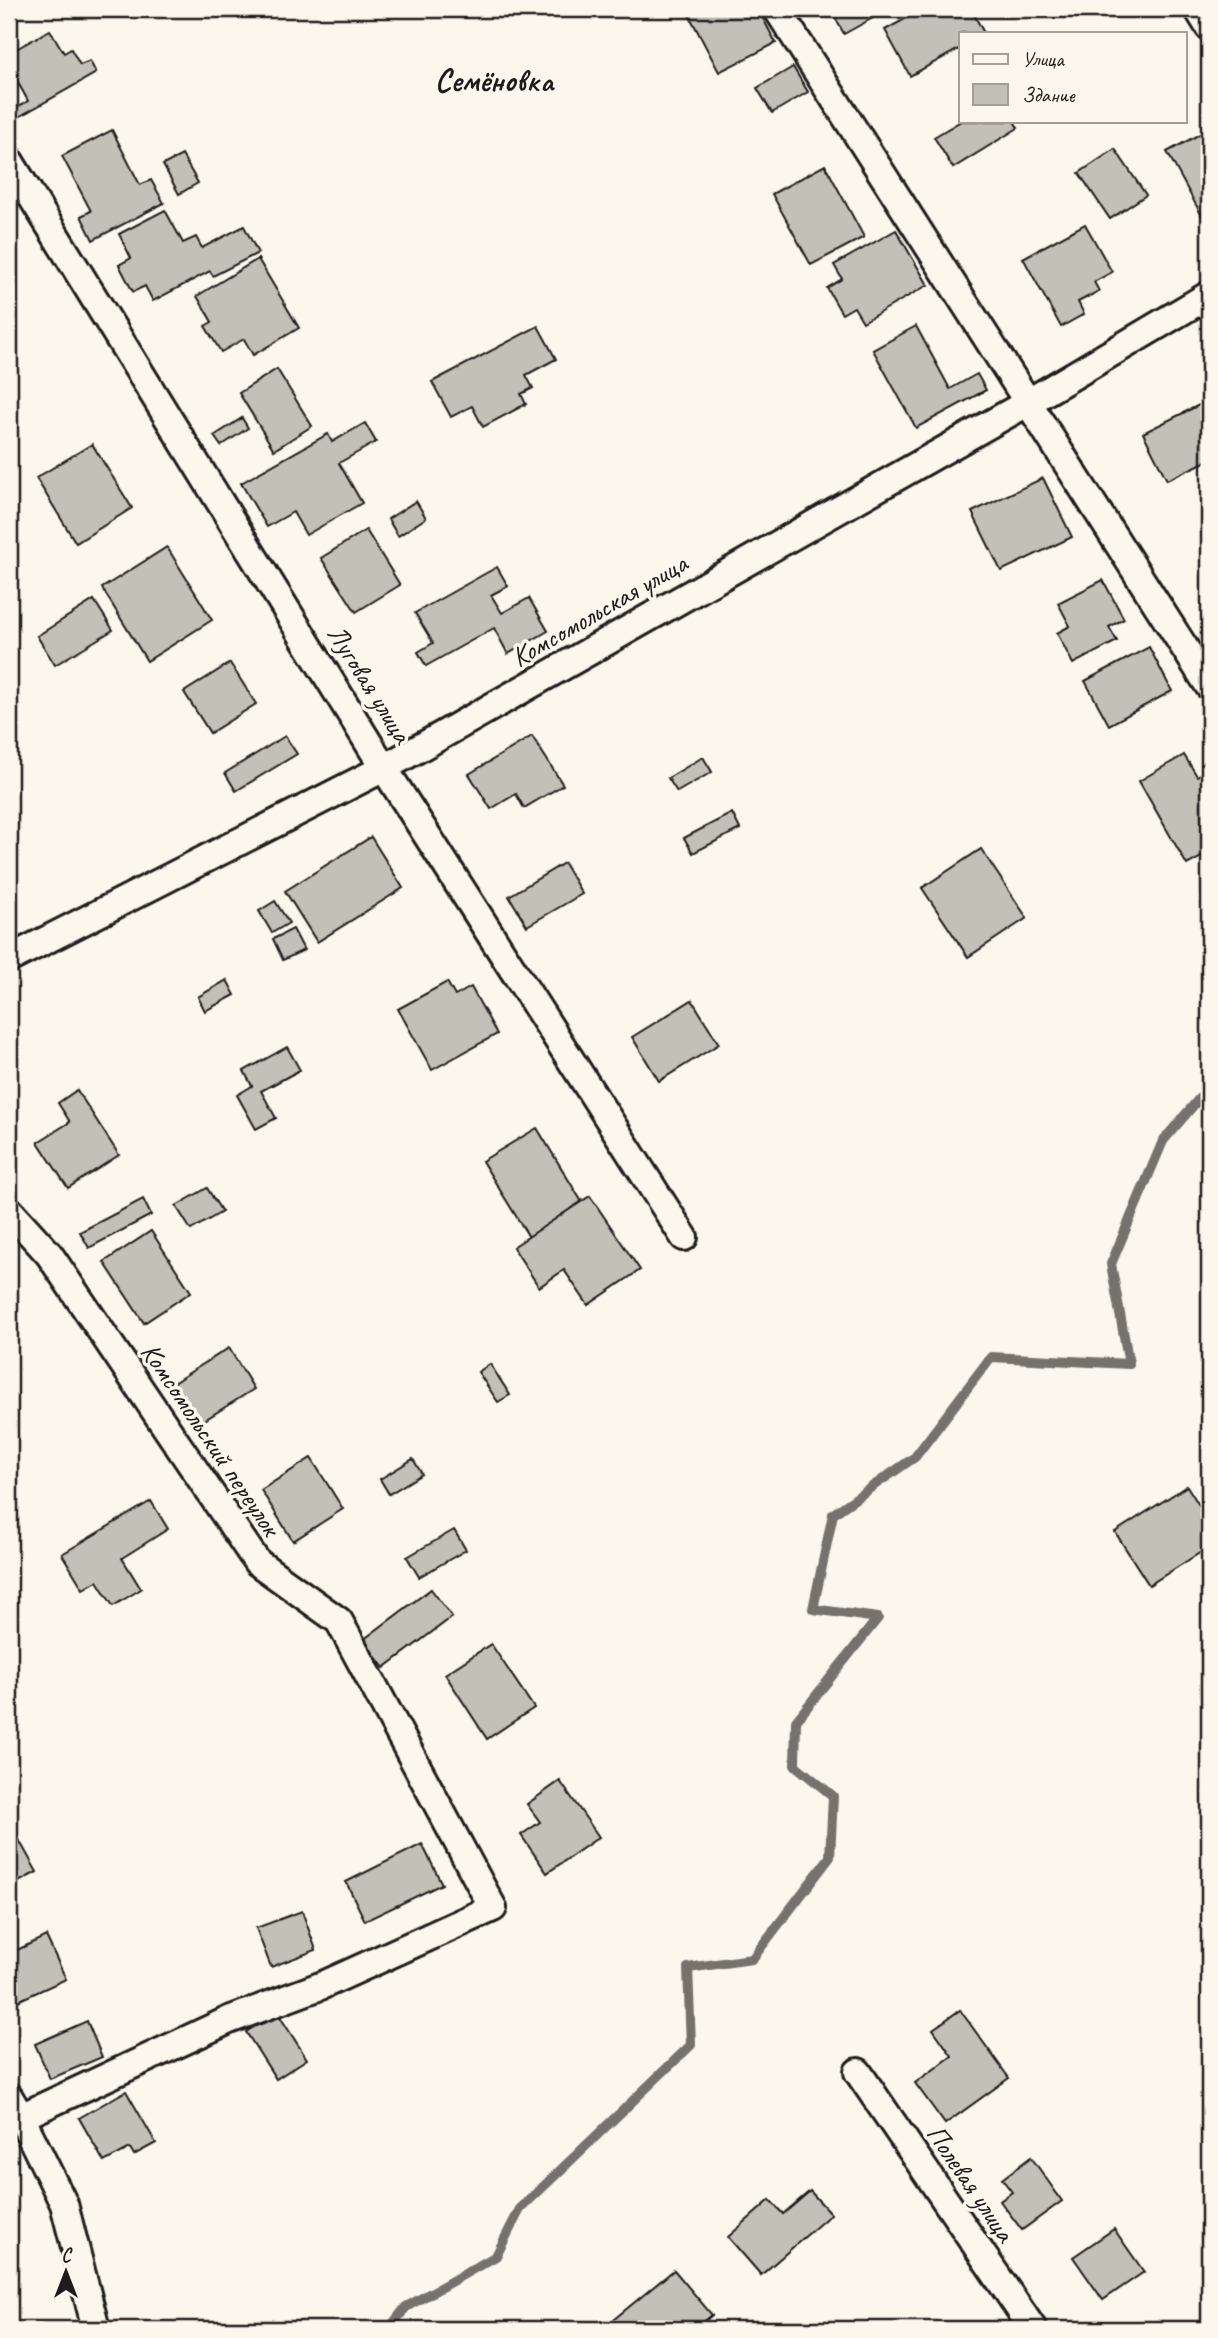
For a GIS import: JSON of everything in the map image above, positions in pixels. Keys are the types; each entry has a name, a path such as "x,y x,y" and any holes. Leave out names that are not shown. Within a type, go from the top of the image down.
{"street":[{"path":"777,9 1209,686"},
{"path":"1198,9 1209,27"},
{"name":"Луговая улица","path":"9,160 384,768 684,1237"},
{"name":"Комсомольская улица","path":"9,959 384,768 1027,403 1209,295"},
{"name":"Комсомольский переулок","path":"9,1210 49,1254 257,1562 339,1621 493,1908 323,1985 15,2107"},
{"name":"Полевая улица","path":"858,2072 1033,2329"},
{"path":"15,2107 64,2204 96,2329"}],"building":[{"path":"701,9 758,9 776,43 719,72 689,15"},
{"path":"843,9 889,9 844,34 833,14"},
{"path":"923,9 971,9 983,32 959,32 959,49 910,76 885,30"},
{"path":"50,30 64,53 71,49 80,65 90,61 96,73 15,119 11,111 28,101 9,66 9,53"},
{"path":"793,67 808,92 772,113 757,88"},
{"path":"959,122 1015,122 1018,128 953,168 934,137"},
{"path":"1209,129 1209,212 1202,216 1167,152"},
{"path":"112,130 140,185 151,180 164,203 93,240 81,216 91,211 62,156"},
{"path":"1115,149 1146,195 1110,219 1079,173"},
{"path":"182,155 198,183 179,194 163,165"},
{"path":"825,165 864,237 811,265 772,194"},
{"path":"165,210 183,243 196,237 202,248 244,226 258,253 213,276 210,271 153,301 145,286 133,292 119,265 131,258 119,234"},
{"path":"1085,224 1112,272 1094,282 1099,291 1078,302 1084,314 1061,327 1023,258"},
{"path":"896,230 928,285 863,322 854,307 842,314 827,288 842,279 834,265"},
{"path":"258,259 299,328 253,355 244,339 221,352 205,326 212,322 197,296"},
{"path":"538,326 556,359 526,375 533,388 521,394 526,404 483,427 472,406 451,417 432,382"},
{"path":"916,326 950,389 977,374 986,390 916,428 873,350"},
{"path":"277,369 312,426 274,450 239,393"},
{"path":"1207,401 1209,460 1167,480 1143,433"},
{"path":"242,418 248,428 221,446 214,436"},
{"path":"365,423 376,442 339,463 362,503 306,535 293,512 267,527 241,483 328,434 332,442"},
{"path":"92,444 132,508 76,543 36,478"},
{"path":"1043,478 1072,537 1001,571 972,512"},
{"path":"416,501 426,518 398,536 388,519"},
{"path":"366,530 400,585 356,612 321,558"},
{"path":"167,547 212,620 147,661 102,588"},
{"path":"497,567 508,586 491,595 502,613 529,598 548,631 508,654 494,628 426,666 418,652 433,643 415,613"},
{"path":"1103,580 1124,619 1109,627 1117,641 1073,664 1057,633 1070,626 1058,603"},
{"path":"94,600 113,630 55,665 37,636"},
{"path":"1149,647 1172,691 1109,725 1085,681"},
{"path":"230,663 256,704 210,733 184,692"},
{"path":"285,736 297,754 236,791 225,773"},
{"path":"532,736 563,785 524,808 516,794 491,809 469,774"},
{"path":"1184,755 1197,776 1209,769 1209,853 1187,865 1139,781"},
{"path":"703,757 712,772 677,792 668,778"},
{"path":"732,813 740,829 693,853 684,838"},
{"path":"371,837 403,888 317,942 285,891"},
{"path":"981,849 1027,918 968,957 922,888"},
{"path":"564,863 582,894 527,926 509,896"},
{"path":"275,901 289,923 272,933 259,911"},
{"path":"293,929 304,950 283,960 273,939"},
{"path":"227,980 235,995 205,1011 198,997"},
{"path":"447,982 455,996 471,987 497,1034 432,1070 398,1009"},
{"path":"692,1000 719,1044 659,1081 632,1037"},
{"path":"287,1047 300,1070 261,1091 276,1118 256,1129 237,1095 252,1086 244,1071"},
{"path":"77,1090 119,1155 68,1188 38,1142 70,1122 58,1103"},
{"path":"537,1128 582,1202 529,1237 482,1161"},
{"path":"207,1188 222,1212 191,1230 176,1206"},
{"path":"590,1196 640,1270 588,1305 564,1270 539,1287 513,1247"},
{"path":"143,1199 151,1215 89,1248 80,1232"},
{"path":"151,1231 191,1292 144,1323 104,1262"},
{"path":"229,1348 254,1389 198,1424 173,1383"},
{"path":"490,1364 510,1395 498,1402 478,1372"},
{"path":"311,1458 343,1509 293,1541 261,1490"},
{"path":"413,1459 422,1474 389,1494 380,1479"},
{"path":"1187,1486 1209,1521 1209,1547 1149,1585 1115,1532"},
{"path":"151,1501 168,1529 122,1558 141,1589 113,1606 97,1581 83,1589 62,1554"},
{"path":"454,1530 466,1550 419,1577 407,1557"},
{"path":"431,1589 452,1617 384,1668 363,1640"},
{"path":"491,1644 534,1708 487,1739 445,1674"},
{"path":"560,1781 599,1837 547,1873 521,1835 540,1822 527,1804"},
{"path":"9,1822 37,1872 9,1887"},
{"path":"422,1844 442,1884 365,1921 346,1882"},
{"path":"302,1911 316,1950 271,1967 256,1928"},
{"path":"46,1936 66,1979 9,2005 9,1954"},
{"path":"960,2010 1009,2078 945,2124 915,2083 952,2056 933,2029"},
{"path":"277,2012 307,2059 276,2079 246,2032"},
{"path":"87,2021 102,2057 50,2079 35,2044"},
{"path":"126,2091 156,2143 134,2155 130,2148 104,2162 79,2118"},
{"path":"1031,2157 1062,2201 1022,2230 1000,2201 1012,2192 1002,2179"},
{"path":"810,2191 831,2214 761,2275 728,2237 770,2200 783,2214"},
{"path":"1114,2229 1144,2272 1103,2300 1073,2257"},
{"path":"674,2270 712,2315 695,2329 602,2329"}],"waterway":[{"path":"389,2329 406,2307 496,2256 520,2209 691,2045 688,1968 752,1959 830,1857 833,1796 795,1765 796,1721 878,1618 813,1609 833,1514 915,1457 991,1357 1129,1364 1111,1264 1163,1141 1209,1087"}],"district":[{"name":"Семёновка","path":"494,80"}]}
